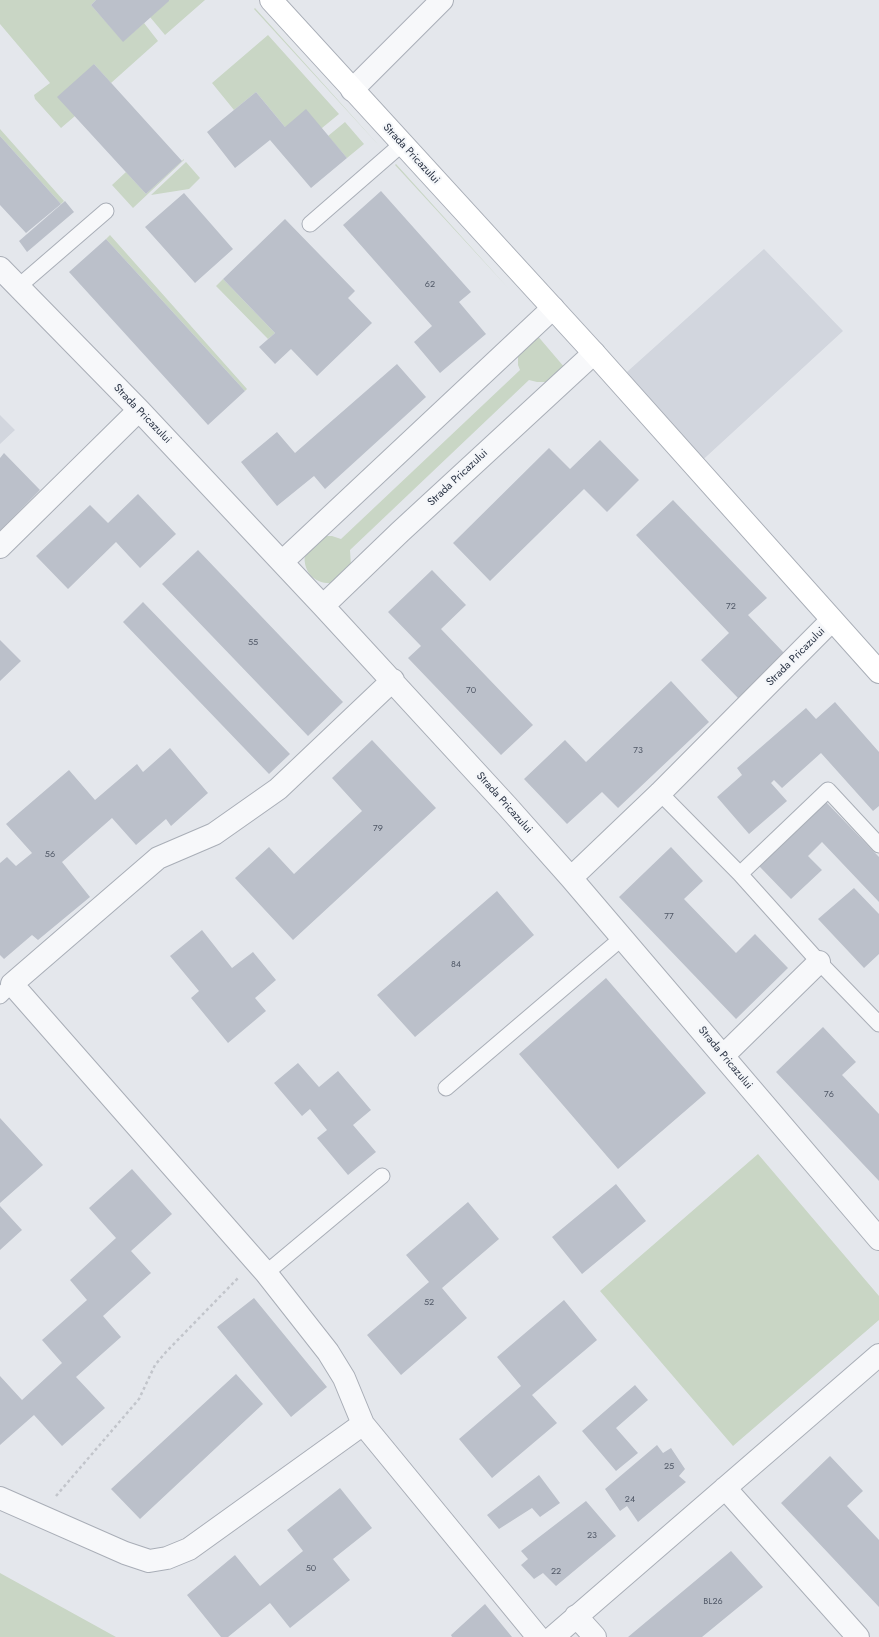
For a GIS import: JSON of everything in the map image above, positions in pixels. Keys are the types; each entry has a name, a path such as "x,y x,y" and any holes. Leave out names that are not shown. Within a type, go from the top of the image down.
{"street":[{"name":"Strada Pricazului","path":"271,0 594,353 879,672"},
{"path":"352,90 442,0"},
{"name":"Strada Pricazului","path":"0,268 139,410 393,680 571,878 878,1236"},
{"path":"282,562 553,308"},
{"name":"Strada Pricazului","path":"324,606 400,532 594,353"},
{"path":"0,547 139,410"},
{"name":"Strada Pricazului","path":"571,878 660,793 832,620"},
{"path":"393,680 278,788 214,834 158,858 4,984 260,1267 328,1352 344,1378 363,1424 538,1637"},
{"path":"723,1056 819,962"},
{"path":"553,1637 879,1355"},
{"path":"0,1498 126,1553 149,1561 167,1558 189,1549 363,1424"},
{"path":"725,1488 858,1637"},
{"path":"576,1616 595,1637"}],"lane":[{"path":"310,224 402,144"},
{"path":"18,287 106,211"},
{"path":"740,874 828,790 879,845"},
{"path":"660,793 740,874 819,962 879,1024"},
{"path":"446,1088 622,938"},
{"path":"260,1267 382,1176"}],"path":[{"path":"40,1515 139,1399 154,1365 166,1352 260,1267"}],"shaded area":[{"path":"764,249 843,331 695,467 618,380"},
{"path":"0,415 15,430 0,444"}],"green space":[{"path":"0,0 96,0 91,5 123,41 144,23 158,41 111,83 94,64 75,116 61,128 35,99 34,95 50,83 0,24"},
{"path":"169,0 205,0 165,35 150,17"},
{"path":"255,8 383,150 254,9"},
{"path":"268,35 339,114 322,128 285,127 256,92 234,110 212,83"},
{"path":"345,122 364,144 347,158 328,136"},
{"path":"0,129 64,201 61,204 0,136"},
{"path":"184,159 133,208 112,185 126,172 146,194"},
{"path":"186,162 200,178 189,189 151,195"},
{"path":"396,164 509,289 395,165"},
{"path":"110,235 247,389 245,391 106,239"},
{"path":"223,279 275,333 268,339 216,286"},
{"path":"536,334 565,368 549,382 529,380 350,550 351,566 334,583 321,582 311,576 306,566 305,553 322,536 332,536 341,539 520,370 518,365 518,354"},
{"path":"758,1154 879,1296 879,1320 733,1446 600,1291"},
{"path":"0,1573 116,1637 0,1637"}],"building":[{"path":"96,0 169,1 123,42 91,5"},
{"path":"94,64 182,161 146,194 57,97"},
{"path":"256,92 285,127 306,109 347,158 311,188 270,140 235,168 207,132"},
{"path":"0,136 61,204 26,233 0,205"},
{"path":"381,191 471,292 459,302 486,334 440,373 414,342 432,326 343,225"},
{"path":"184,193 233,249 195,283 145,227"},
{"path":"65,201 74,212 27,252 19,241"},
{"path":"285,219 355,291 348,298 372,323 317,376 291,349 275,364 259,347 275,333 223,279"},
{"path":"106,239 245,391 208,425 69,272"},
{"path":"397,364 426,397 325,489 314,476 277,506 241,462 277,432 295,453"},
{"path":"600,440 639,480 607,512 584,489 490,581 453,543 549,448 570,469"},
{"path":"4,453 40,490 0,531 0,458"},
{"path":"138,494 176,534 140,568 116,542 68,589 36,556 90,505 108,523"},
{"path":"673,500 767,598 748,615 784,653 738,698 701,660 729,633 636,535"},
{"path":"198,550 343,702 308,736 162,584"},
{"path":"432,570 466,605 441,629 533,725 501,755 408,658 421,646 388,612"},
{"path":"143,602 290,754 269,774 123,622"},
{"path":"0,640 21,661 0,681"},
{"path":"671,681 709,722 618,808 602,792 567,824 524,779 565,740 586,762"},
{"path":"835,702 879,752 879,806 873,811 821,753 782,788 774,780 771,783 787,801 749,834 717,797 742,775 737,768 806,708 816,719"},
{"path":"372,740 436,808 293,940 235,878 269,847 294,874 362,811 332,778"},
{"path":"170,748 208,793 171,826 166,819 136,845 112,818 62,862 90,897 38,940 32,935 4,959 0,955 0,863 7,857 16,866 32,853 6,824 69,770 95,800 137,764 143,772"},
{"path":"826,802 879,857 879,902 822,842 808,856 822,870 791,899 759,866"},
{"path":"671,847 703,881 684,899 736,953 755,934 788,968 736,1019 619,897"},
{"path":"854,888 879,914 879,954 864,968 818,919"},
{"path":"497,891 534,935 415,1037 377,995"},
{"path":"202,930 232,968 253,952 276,980 255,998 266,1011 228,1043 191,998 199,991 170,956"},
{"path":"606,978 706,1093 618,1169 519,1054"},
{"path":"823,1027 856,1062 842,1075 879,1114 879,1181 776,1072"},
{"path":"298,1063 319,1087 338,1071 371,1110 353,1125 376,1152 348,1175 317,1138 327,1130 310,1109 302,1116 274,1083"},
{"path":"0,1118 43,1165 0,1203"},
{"path":"132,1169 172,1214 131,1251 151,1273 103,1316 121,1337 76,1377 105,1408 62,1446 34,1415 0,1445 0,1376 22,1400 62,1363 42,1340 87,1300 70,1280 116,1238 89,1208"},
{"path":"616,1184 646,1221 582,1274 552,1237"},
{"path":"468,1202 499,1239 442,1288 467,1318 401,1375 367,1335 429,1282 406,1255"},
{"path":"0,1206 22,1230 0,1250"},
{"path":"254,1298 327,1387 291,1417 217,1327"},
{"path":"564,1300 597,1340 532,1395 557,1423 492,1478 459,1439 521,1386 497,1357"},
{"path":"236,1374 263,1404 140,1519 111,1489"},
{"path":"635,1385 648,1400 616,1428 638,1453 616,1471 582,1431"},
{"path":"657,1445 663,1453 671,1448 685,1469 679,1476 686,1482 638,1522 627,1506 620,1511 605,1489"},
{"path":"830,1456 863,1491 847,1506 879,1540 879,1607 781,1503"},
{"path":"539,1475 560,1503 540,1517 532,1508 499,1529 487,1515"},
{"path":"340,1488 372,1528 333,1559 350,1580 290,1628 270,1603 228,1637 221,1637 187,1595 235,1555 260,1586 303,1551 287,1530"},
{"path":"586,1501 616,1536 556,1586 543,1573 534,1579 521,1565 528,1559 521,1551"},
{"path":"731,1551 763,1587 702,1637 628,1637"},
{"path":"485,1604 512,1637 452,1637 451,1635"}]}
